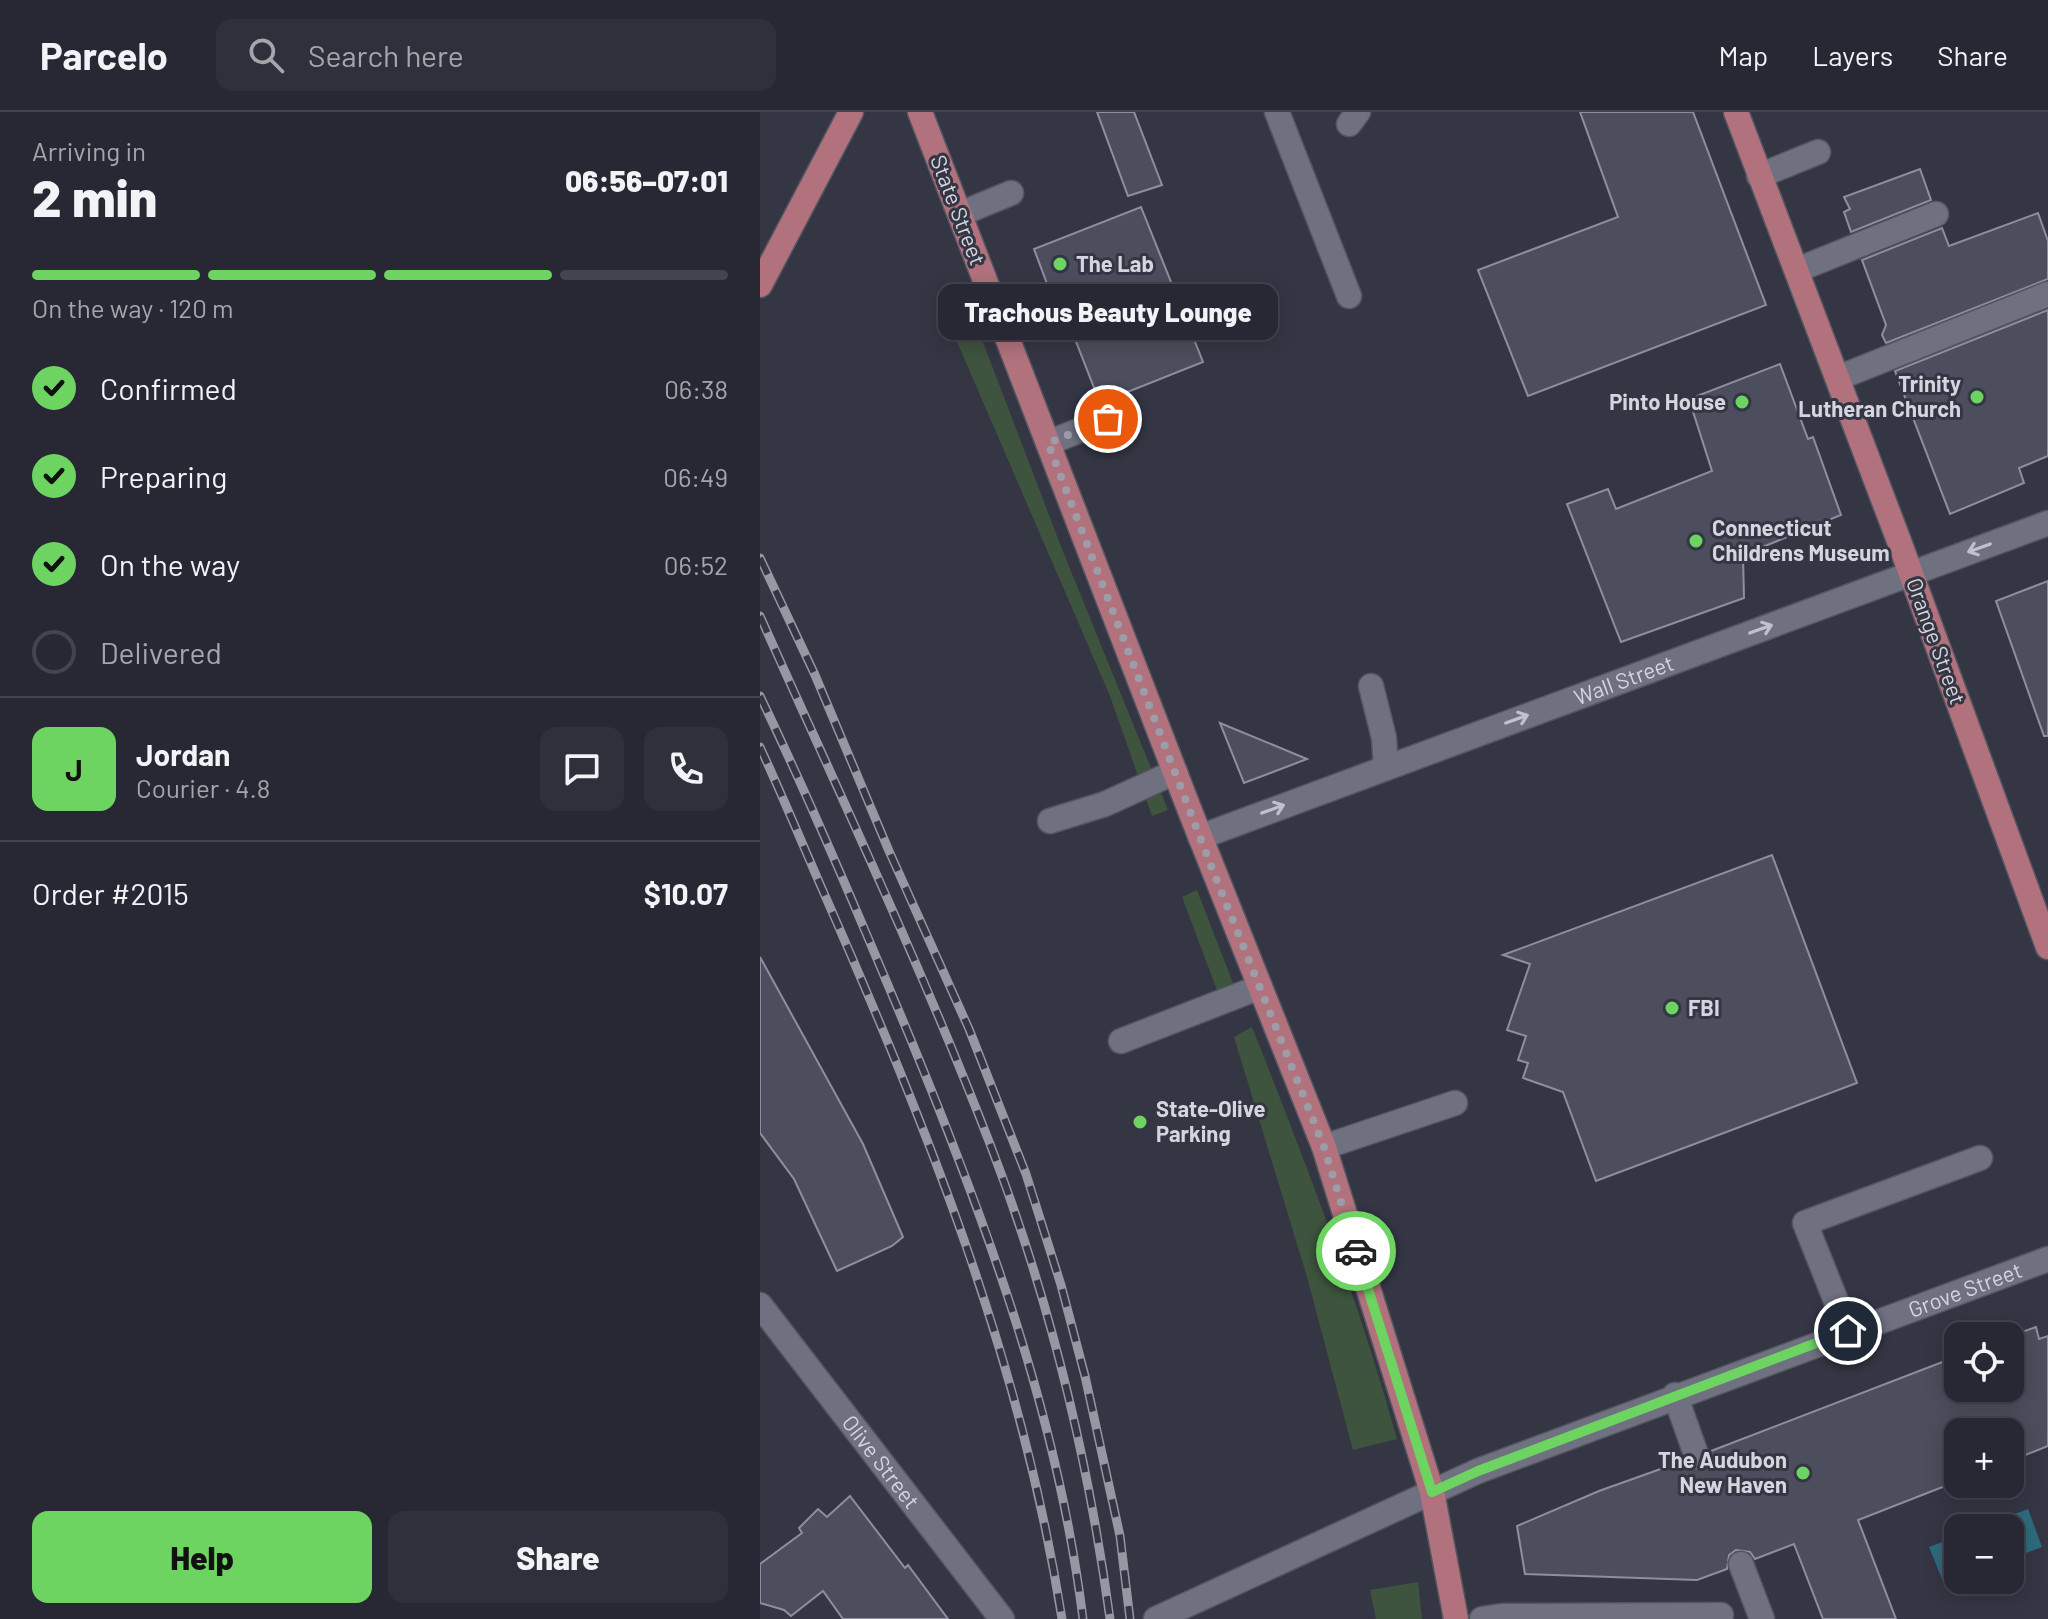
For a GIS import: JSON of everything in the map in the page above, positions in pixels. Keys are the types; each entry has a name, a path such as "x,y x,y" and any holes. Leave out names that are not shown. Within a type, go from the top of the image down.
{"main road":[{"path":"760,285 851,112"},
{"name":"State Street","path":"920,112 1200,837 1324,1147 1432,1492 1456,1619"},
{"name":"Orange Street","path":"1736,112 1911,573 2048,947"}],"street":[{"path":"1277,112 1349,296"},
{"path":"1759,176 1818,152"},
{"path":"960,214 1011,193"},
{"path":"1797,270 1936,214"},
{"path":"1838,378 2048,294"},
{"path":"1048,443 1108,419"},
{"name":"Wall Street","path":"1200,837 2048,523"},
{"path":"1371,686 1384,738 1386,768"},
{"path":"1050,821 1105,804 1175,772"},
{"path":"1121,1041 1260,987"},
{"path":"1324,1147 1455,1103"},
{"path":"1848,1331 1805,1223 1980,1158"},
{"name":"Grove Street","path":"1432,1492 1478,1471 1675,1395 2048,1259"},
{"name":"Olive Street","path":"760,1305 1002,1619"},
{"path":"1675,1395 1697,1457"},
{"path":"1156,1619 1432,1492"},
{"path":"1741,1564 1762,1619"},
{"path":"1482,1619 1502,1616 1721,1615"}],"green space":[{"path":"942,307 981,337 1062,549 1168,810 1152,816 1110,696"},
{"path":"1197,890 1233,983 1217,990 1182,897"},
{"path":"1252,1027 1348,1283 1397,1439 1353,1450 1307,1277 1234,1037"},
{"path":"1418,1582 1422,1619 1376,1619 1370,1590"}],"water":[{"path":"2028,1509 2042,1547 2024,1554 2024,1514 2015,1514"},
{"path":"1944,1541 1944,1584 1929,1547"}],"building":[{"path":"1097,112 1134,112 1162,185 1128,196"},
{"path":"1580,112 1693,112 1766,305 1528,396 1478,270 1618,217"},
{"path":"1920,169 1931,200 1851,232 1844,212 1850,209 1844,197"},
{"path":"1141,207 1203,362 1100,403 1073,334 1067,337 1034,249"},
{"path":"2038,213 2048,241 2048,279 1886,343 1882,335 1886,325 1862,260 1942,228 1949,246"},
{"name":"Trinity Lutheran Church","path":"2048,310 2048,456 2019,468 2024,483 1950,514 1895,371"},
{"name":"Connecticut Childrens Museum","path":"1780,364 1808,439 1813,437 1841,515 1743,555 1744,598 1621,642 1567,504 1608,489 1616,509 1712,471 1689,399"},
{"path":"2048,581 2048,736 2044,736 1996,601"},
{"path":"1220,723 1307,759 1244,783"},
{"name":"FBI","path":"1772,855 1857,1083 1596,1181 1563,1092 1523,1078 1528,1063 1518,1060 1526,1036 1507,1030 1530,964 1503,955"},
{"path":"760,957 863,1144 903,1237 892,1246 837,1271 794,1179 760,1133"},
{"name":"The Audubon New Haven","path":"2036,1327 2039,1339 2048,1336 2048,1446 2024,1455 2024,1418 1944,1418 1944,1486 1858,1520 1896,1619 1823,1619 1794,1544 1755,1559 1750,1552 1736,1550 1729,1555 1727,1569 1697,1580 1525,1574 1517,1526 1599,1491 1683,1461 1688,1469 1703,1471 1712,1460 1711,1451 1944,1361 1944,1402 2024,1402 2024,1331"},
{"path":"850,1496 948,1619 843,1619 823,1591 791,1616 784,1610 760,1603 760,1564 802,1533 799,1528 818,1509 827,1517"}],"tunnel":[{"path":"1697,1457 1741,1564"}],"railway":[{"path":"760,558 815,675 969,1029 1026,1174 1061,1285 1085,1376 1120,1536 1130,1619"},
{"path":"760,616 936,1011 1011,1202 1031,1260 1064,1378 1090,1498 1110,1619"},
{"path":"760,696 893,997 993,1252 1038,1396 1072,1544 1083,1619"},
{"path":"760,747 899,1069 966,1247 1022,1429 1062,1619"}],"way so far":[{"path":"1108,419 1048,443 1213,871 1324,1147 1356,1251"}],"place":[{"name":"The Lab","path":"1060,264"},
{"name":"Trinity Lutheran Church","path":"1977,397"},
{"name":"Pinto House","path":"1742,402"},
{"name":"Trachous Beauty Lounge","path":"1108,419"},
{"name":"Connecticut Childrens Museum","path":"1696,541"},
{"name":"FBI","path":"1672,1008"},
{"name":"State-Olive Parking","path":"1140,1122"},
{"name":"The Audubon New Haven","path":"1803,1473"}],"route":[{"path":"1356,1251 1432,1492 1478,1471 1848,1331"}]}
